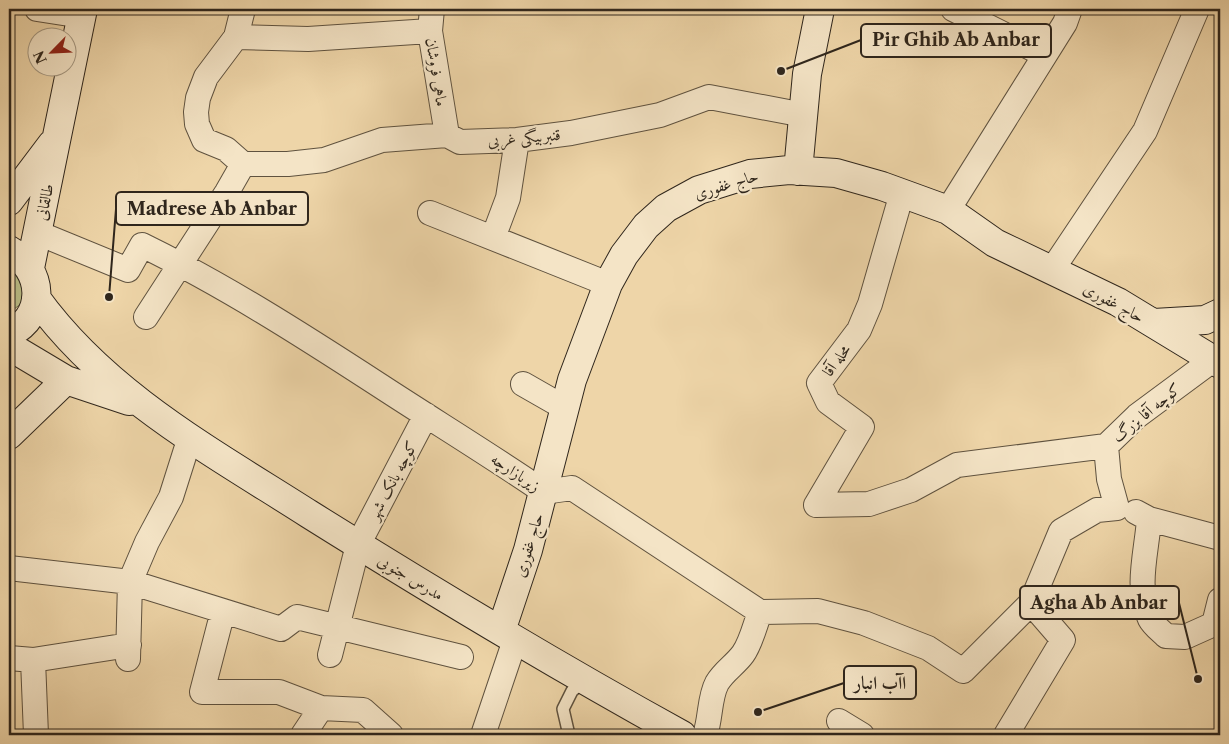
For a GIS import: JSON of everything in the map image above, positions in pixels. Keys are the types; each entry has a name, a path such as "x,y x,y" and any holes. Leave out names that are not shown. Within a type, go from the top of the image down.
{"main road":[{"path":"798,170 807,74 820,9"},
{"name":"طالقانی","path":"30,268 82,12"},
{"name":"طالقانی","path":"9,201 58,137"},
{"name":"حاج غفوری","path":"508,635 572,380 608,284 624,255 646,226 666,208 699,190 750,174 798,170 836,173 902,193 948,210 995,243 1118,302 1217,361"},
{"path":"9,250 20,256 30,268 36,283 36,298 32,313 23,325 9,334"},
{"name":"مدرس جنوبی","path":"36,298 55,325 124,391 190,437 358,544 508,635 584,681 682,735"},
{"name":"حاج غفوری","path":"1154,323 1205,320 1220,313"},
{"path":"9,346 66,380 147,407"},
{"path":"9,435 66,380"}],"street":[{"path":"37,9 82,12"},
{"path":"146,317 179,263 228,192 243,164 226,149 204,140 197,124 196,112 206,77 236,37 243,9"},
{"path":"953,9 1045,55"},
{"path":"948,210 1065,23 1070,9"},
{"path":"1052,270 1145,131 1197,9"},
{"path":"236,37 308,39 431,20"},
{"name":"ماهی فروشان","path":"431,20 447,135"},
{"name":"قنبربیگی غربی","path":"243,164 288,164 324,160 382,140 447,135 460,142 517,140 571,133 660,115 709,97 804,115"},
{"path":"492,238 508,198 517,140"},
{"name":"محله آقا","path":"902,193 870,304 859,330 819,383 828,402 862,427 816,505 869,504 911,490 957,465 1106,446"},
{"path":"430,213 608,284"},
{"name":"زیربازارچه","path":"38,233 128,270 142,245 179,263 213,281 426,414 544,492 572,488 760,612"},
{"name":"کوچه آقا بزرگ","path":"1117,508 1109,479 1106,446 1137,416 1217,361"},
{"path":"523,384 565,408"},
{"name":"کوچه بانک شهر","path":"330,655 358,544 426,414"},
{"path":"9,658 34,660 129,652 130,582 147,542 171,497 190,437"},
{"path":"705,735 711,718 712,701 717,684 728,668 743,654 760,612 818,611 864,623 928,648 963,671 1031,603 1061,531 1098,510 1129,509 1149,519 1220,538"},
{"path":"1149,519 1142,575 1143,600 1151,621 1166,636 1185,637 1214,624 1220,600"},
{"path":"9,568 130,582 281,629 297,617 461,657"},
{"path":"1006,735 1063,640 1031,603"},
{"path":"223,611 202,692 279,692 321,708 364,710 391,735"},
{"path":"484,735 508,635"},
{"path":"34,660 36,735"},
{"path":"303,735 321,708"},
{"path":"839,721 862,735"}],"lane":[{"path":"570,735 563,708 572,691 584,681"}],"green space":[{"path":"9,265 12,266 25,287 22,303 9,313"}],"place":[{"name":"Pir Ghib Ab Anbar","path":"781,71"},
{"name":"Madrese Ab Anbar","path":"109,297"},
{"name":"Agha Ab Anbar","path":"1198,679"},
{"name":"اآب انبار","path":"758,712"}]}
